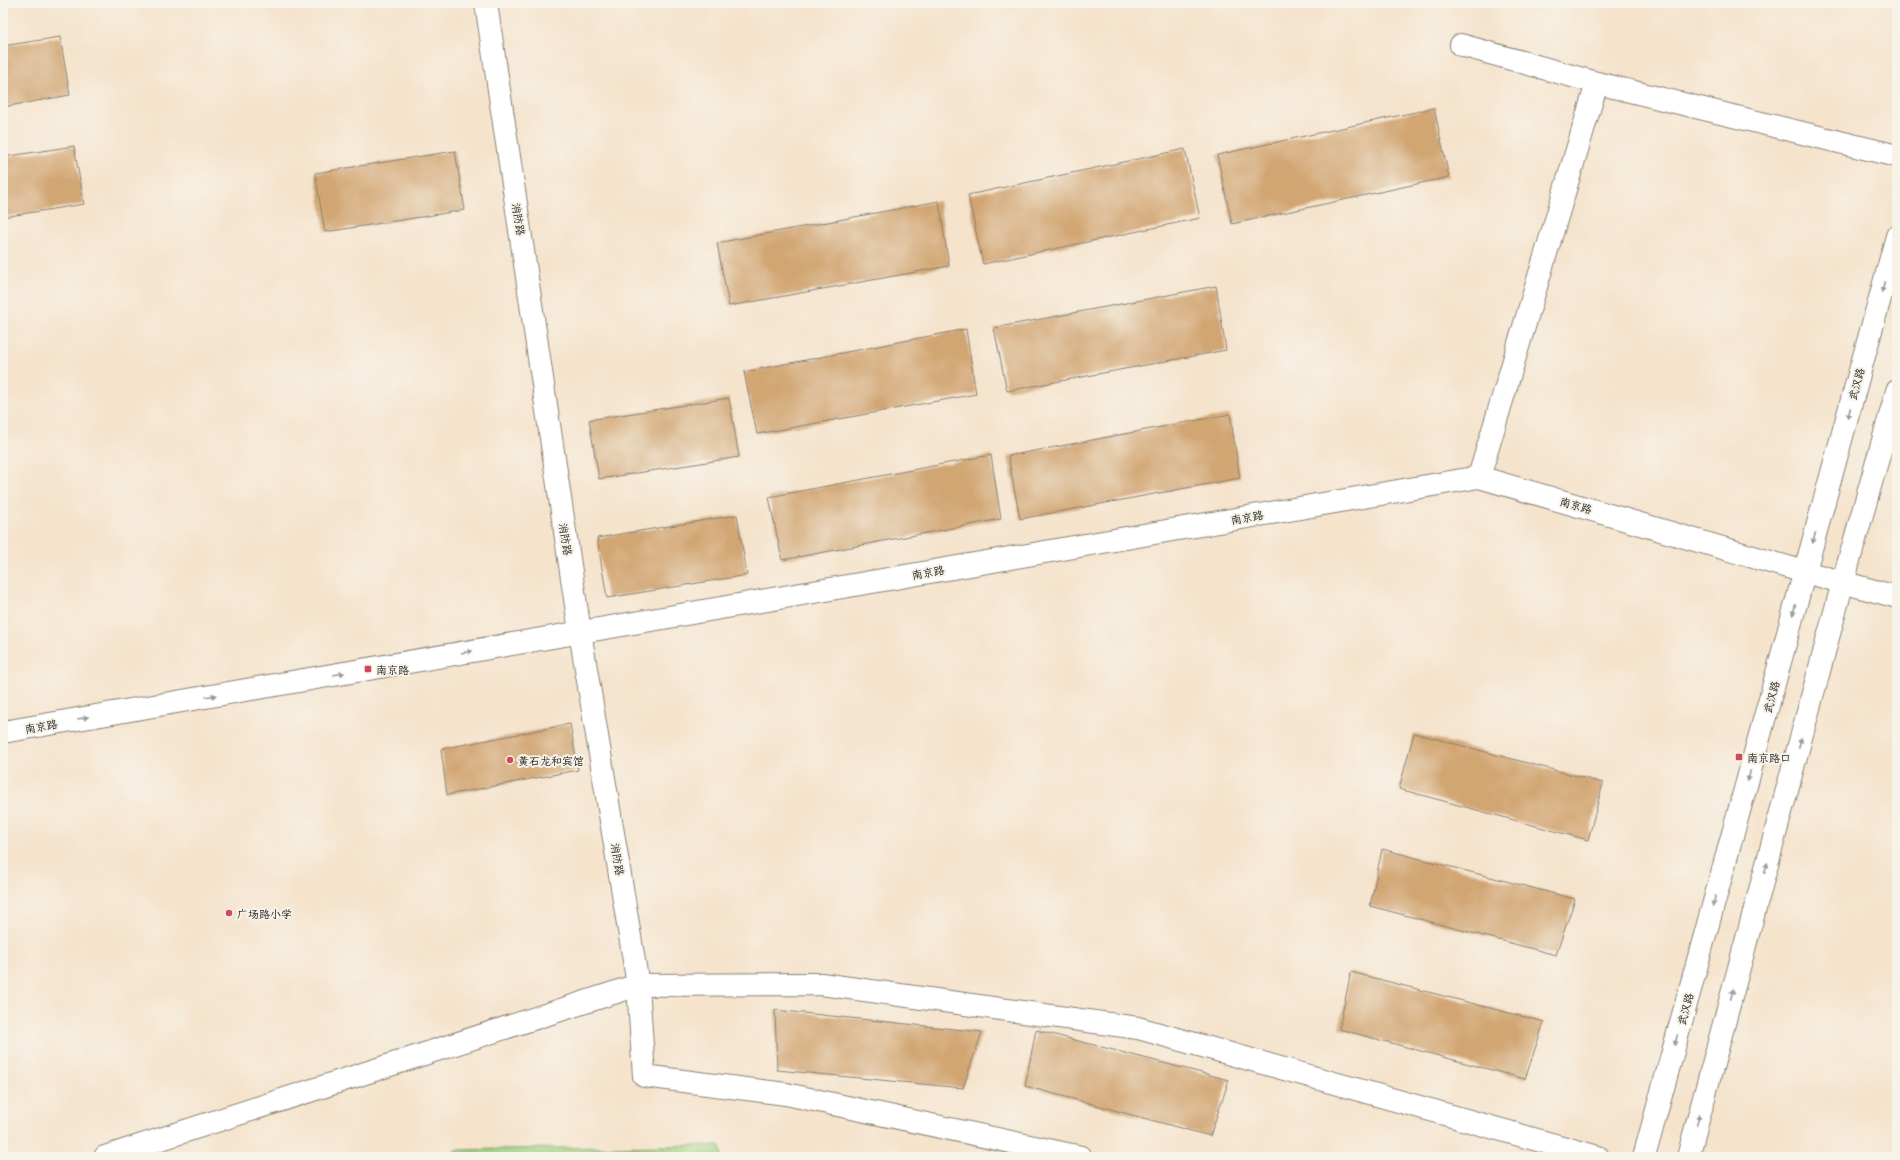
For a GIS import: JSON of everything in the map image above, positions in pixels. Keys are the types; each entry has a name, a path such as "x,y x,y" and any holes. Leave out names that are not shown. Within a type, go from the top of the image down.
{"street":[{"name":"消防路","path":"486,3 580,632 638,985 644,1076 786,1094 1081,1157"},
{"path":"1461,45 1597,83 1897,156"},
{"path":"1479,477 1597,83"},
{"name":"武汉路","path":"1644,1157 1897,236"},
{"path":"1688,1157 1843,582 1897,391"},
{"name":"南京路","path":"3,732 1479,477 1805,572 1897,597"},
{"path":"105,1157 638,985 821,984 1138,1028 1598,1157"}],"green space":[{"path":"720,1145 722,1157 455,1157 455,1150"}],"building":[{"path":"60,37 70,95 3,107 3,46"},
{"path":"1434,108 1449,177 1232,224 1217,155"},
{"path":"74,146 84,204 3,217 3,157"},
{"path":"1185,149 1200,218 983,264 968,195"},
{"path":"455,151 465,210 325,232 315,173"},
{"path":"939,201 949,266 729,306 717,243"},
{"path":"1216,286 1226,350 1007,391 994,328"},
{"path":"966,329 976,394 757,434 744,372"},
{"path":"729,398 739,457 599,479 589,420"},
{"path":"1230,414 1240,478 1020,519 1008,456"},
{"path":"991,455 1001,519 782,560 769,497"},
{"path":"737,515 747,575 607,598 597,538"},
{"name":"黄石龙和宾馆","path":"570,724 578,770 447,795 441,749"},
{"path":"1414,733 1603,783 1588,840 1399,789"},
{"path":"1382,849 1575,899 1556,955 1370,906"},
{"path":"1351,972 1544,1022 1525,1079 1339,1029"},
{"path":"775,1010 982,1032 963,1088 777,1070"},
{"path":"1036,1030 1229,1080 1210,1136 1025,1086"}],"place":[{"name":"南京路","path":"368,669"},
{"name":"南京路口","path":"1739,757"},
{"name":"黄石龙和宾馆","path":"510,760"},
{"name":"广场路小学","path":"229,913"}]}
